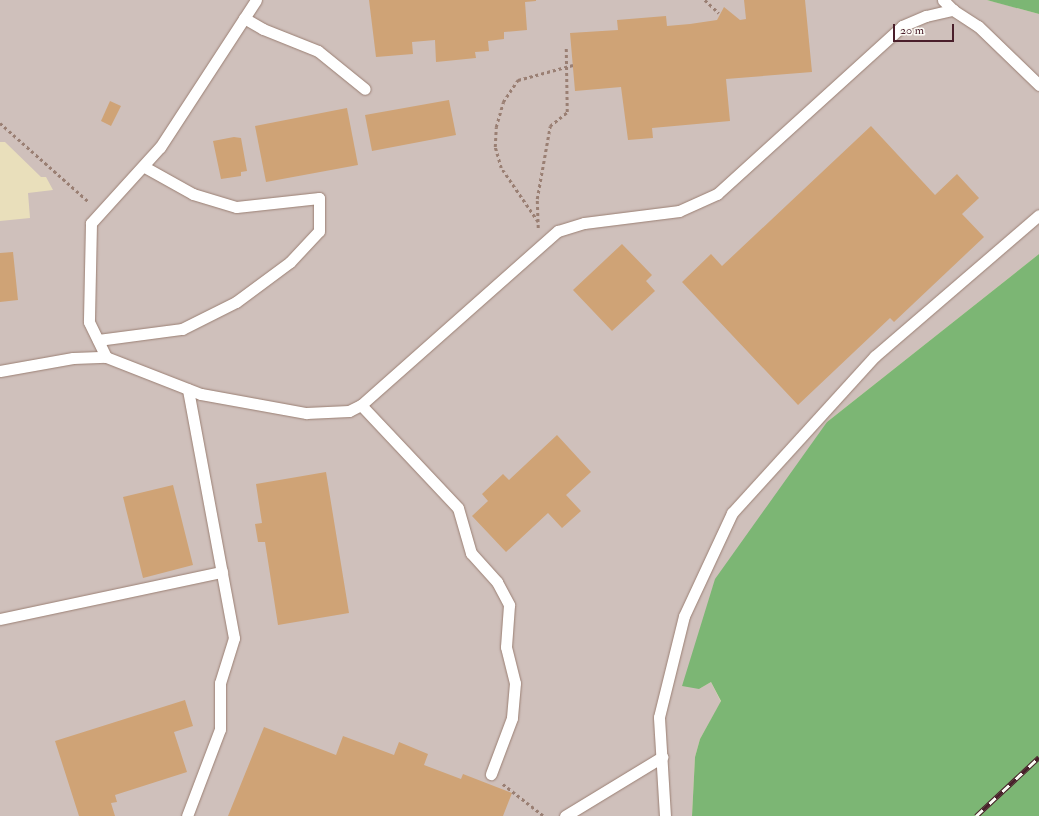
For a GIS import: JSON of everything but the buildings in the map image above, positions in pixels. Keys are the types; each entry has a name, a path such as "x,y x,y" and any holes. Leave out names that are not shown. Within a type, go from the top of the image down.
{"lane":[{"path":"106,357 89,314 91,223 160,147 256,0"},
{"path":"943,0 954,10 978,26 1039,85"},
{"path":"0,371 73,358 106,357 188,389 306,413 349,410 361,405 558,231 584,223 679,211 717,194 902,26 926,16 954,10"},
{"path":"244,18 263,29 318,51 365,89"},
{"path":"98,340 182,329 236,302 290,262 319,230 319,198 236,207 193,194 143,166"},
{"path":"665,816 660,717 684,616 732,512 875,356 1039,215"},
{"path":"187,816 220,729 220,683 234,638 188,389"},
{"path":"361,405 458,508 471,553 497,582 509,605 506,647 515,683 512,718 491,774"},
{"path":"0,619 222,572"},
{"path":"565,816 662,757"}],"path":[{"path":"704,0 719,12"},
{"path":"539,249 537,198 550,126 567,112 568,65 566,46"},
{"path":"538,222 500,168 495,146 496,127 503,102 518,80 568,65 573,65"},
{"path":"0,123 100,213"},
{"path":"491,774 544,816"}],"shaded area":[{"path":"0,0 987,0 1039,14 1039,254 827,422 699,689 711,682 721,702 700,739 695,757 692,816 0,816 0,221 30,218 28,193 53,190 46,177 41,177 5,142 0,142"}],"green space":[{"path":"987,0 1039,0 1039,14 994,2"},
{"path":"1039,254 1039,816 692,816 695,757 700,739 721,701 711,682 699,689 682,686 715,579 827,422"}],"railway":[{"path":"976,816 1039,757"}]}
